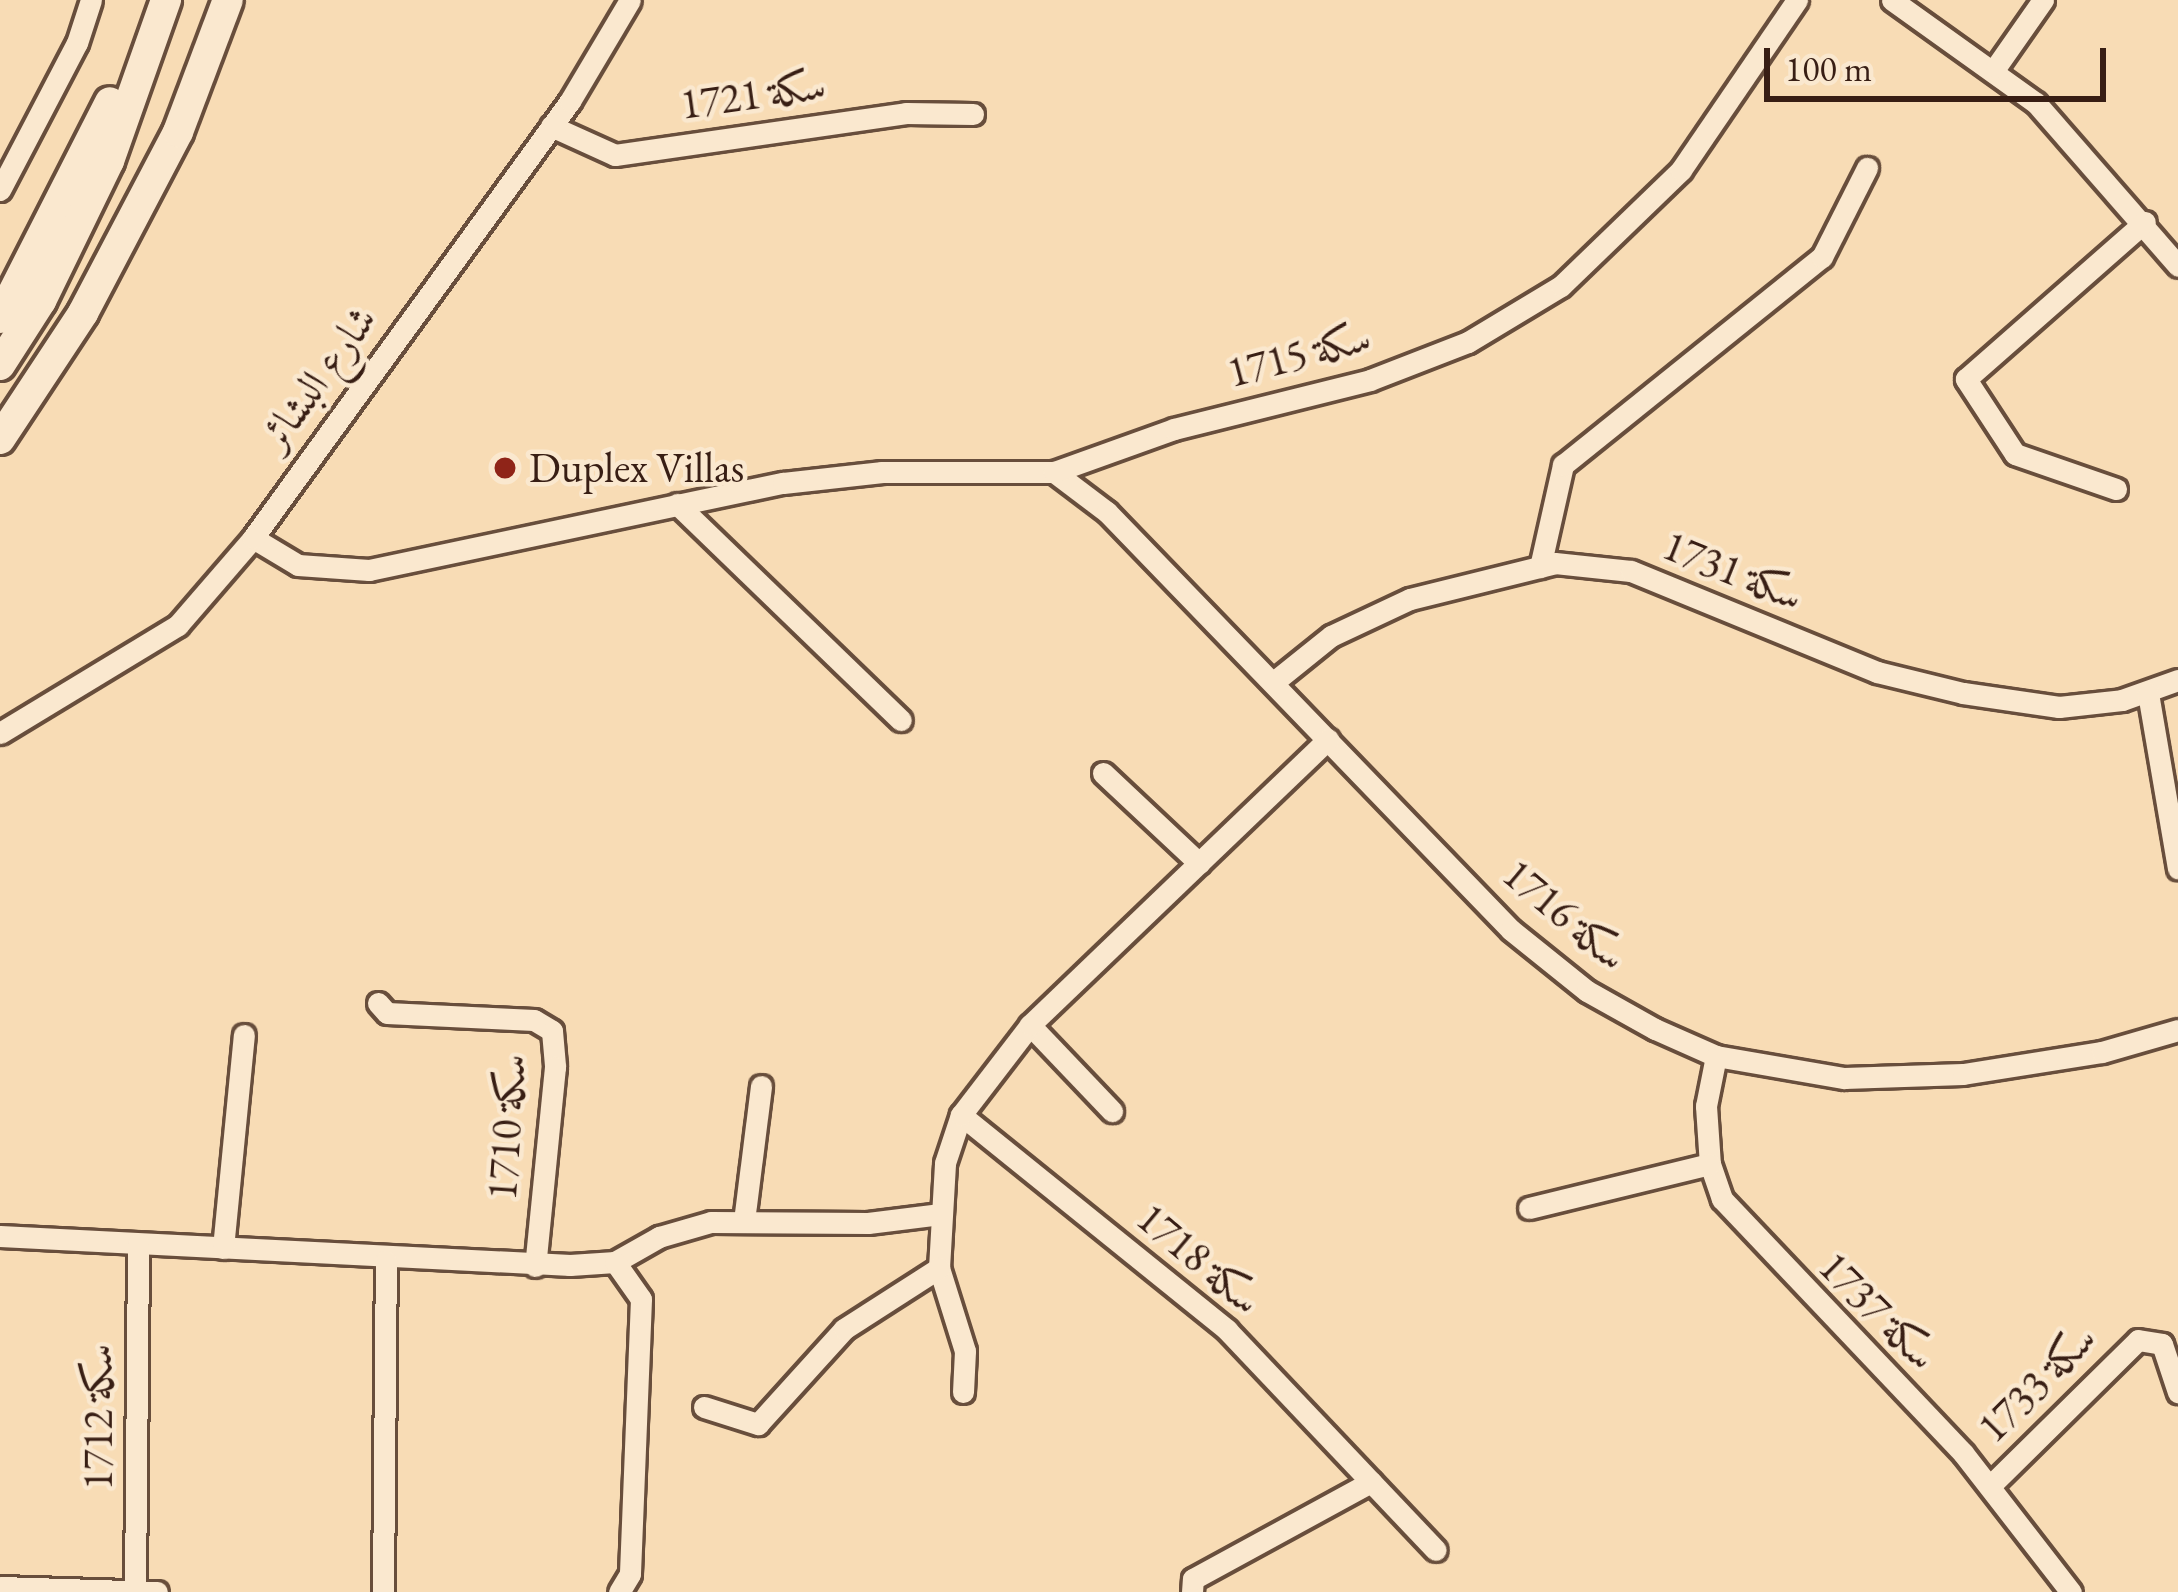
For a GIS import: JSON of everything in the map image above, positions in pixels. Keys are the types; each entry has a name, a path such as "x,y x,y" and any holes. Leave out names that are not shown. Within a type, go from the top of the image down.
{"main road":[{"path":"5,306 100,128 147,0"},
{"path":"0,365 41,301 109,161 166,0"},
{"path":"0,439 83,313 178,132 228,1"}],"street":[{"path":"0,190 91,0"},
{"name":"شارع البشائر","path":"0,734 178,625 253,538 550,125 631,0"},
{"name":"سكة 1715","path":"253,538 298,565 369,570 676,503 882,472 1054,472 1174,429 1370,380 1468,342 1561,286 1681,170 1796,0"},
{"path":"1892,0 1996,68 2145,222 2178,266"},
{"path":"1996,68 2044,0"},
{"name":"سكة 1721","path":"550,125 615,154 906,113 973,115"},
{"path":"1540,567 1563,465 1822,257 1867,168"},
{"path":"2116,489 2015,454 1966,379 2145,222"},
{"name":"سكة 1716","path":"1054,472 1107,512 1526,942 1587,991 1716,1056 1844,1078 1963,1074 2102,1052 2178,1030"},
{"path":"676,503 901,720"},
{"name":"سكة 1731","path":"1275,681 1331,636 1410,599 1540,567 1631,571 1877,672 1963,693 2059,707 2147,693 2178,680"},
{"path":"2147,693 2178,868"},
{"path":"963,1392 965,1351 939,1268 940,1214 961,1115 1030,1025 1328,739"},
{"path":"1103,773 1199,863"},
{"name":"سكة 1710","path":"378,1003 387,1013 533,1020 552,1030 556,1067 535,1266"},
{"path":"1030,1025 1112,1111"},
{"path":"223,1248 244,1035"},
{"name":"سكة 1737","path":"1716,1056 1706,1106 1710,1163 1743,1229 1991,1485 2072,1592"},
{"path":"744,1221 761,1086"},
{"name":"سكة 1718","path":"961,1115 1227,1330 1436,1550"},
{"path":"1529,1208 1710,1163"},
{"path":"0,1236 535,1266 615,1262 683,1227 744,1221 868,1223 940,1214"},
{"name":"سكة 1712","path":"135,1592 138,1244"},
{"path":"383,1592 386,1261"},
{"path":"615,1262 641,1299 630,1574 619,1592"},
{"path":"704,1407 758,1424 844,1329 939,1268"},
{"name":"سكة 1733","path":"1991,1485 2138,1340 2162,1344 2178,1392"},
{"path":"1192,1592 1193,1580 1371,1482"},
{"path":"0,1587 157,1592"}],"place":[{"name":"Duplex Villas","path":"505,468"}]}
